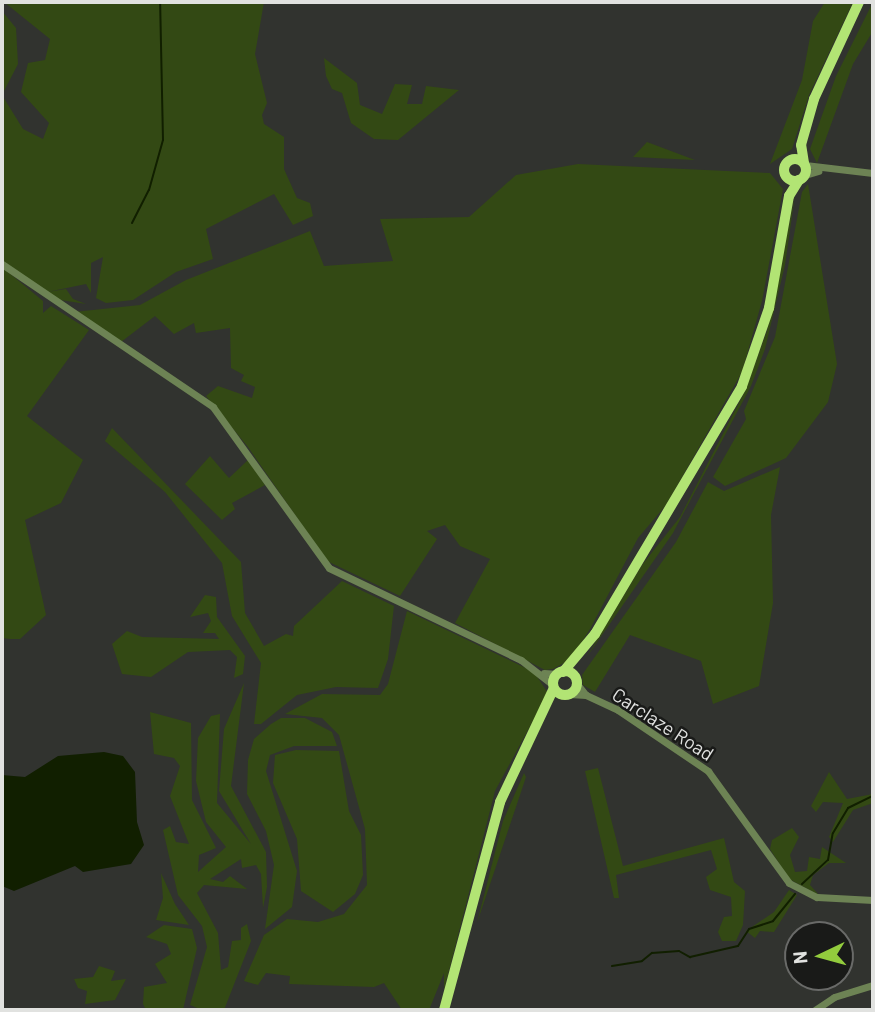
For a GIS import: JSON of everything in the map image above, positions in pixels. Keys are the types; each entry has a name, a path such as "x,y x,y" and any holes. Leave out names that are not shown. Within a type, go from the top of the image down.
{"highway":[{"path":"444,1010 500,802 550,706 560,673 579,659 742,386 769,308 789,197 789,160 800,145 828,63 859,2"},
{"path":"789,197 803,171 800,145"},
{"path":"789,160 803,171"},
{"path":"787,178 803,171"},
{"path":"550,706 567,695 576,681 579,659"},
{"path":"560,673 576,681"},
{"path":"554,686 567,695"}],"street":[{"path":"803,171 873,173"},
{"path":"2,264 213,407 329,568 544,673 560,673"},
{"path":"544,673 554,686"},
{"name":"Carclaze Road","path":"576,681 586,695 639,723 708,771 789,883 817,897 873,900"},
{"name":"Carclaze Road","path":"567,695 586,695"},
{"path":"815,1010 834,997 873,985"}],"green space":[{"path":"4,2 264,2 255,54 267,103 262,115 264,124 284,137 284,169 297,198 310,203 313,216 293,225 274,194 206,229 213,259 176,272 133,300 106,303 96,298 103,257 91,263 91,293 86,284 47,292 66,289 73,299 86,304 54,299 2,260 2,95 23,129 43,139 49,123 21,92 28,63 45,60 50,39"},
{"path":"825,2 853,2 809,95 792,149 770,164 802,80 813,21"},
{"path":"873,2 873,31 853,64 817,163 810,149 836,76"},
{"path":"2,11 16,28 18,64 2,95"},
{"path":"324,58 357,83 360,105 382,114 395,84 412,85 407,104 422,104 426,86 459,90 398,140 374,139 351,123 342,93 332,89 326,76"},
{"path":"647,142 695,160 633,157"},
{"path":"578,164 770,173 783,189 762,301 742,372 666,505 638,538 571,659 553,669 545,670 455,623 490,559 460,546 445,525 427,531 437,539 400,596 327,561 248,447 206,396 218,386 252,398 255,387 241,381 244,375 231,368 230,328 196,333 194,323 174,334 155,316 121,342 74,312 140,305 186,280 310,231 324,266 393,261 380,219 469,217 516,175"},
{"path":"808,184 837,364 828,402 786,458 725,486 713,477 746,419 744,411 775,337 802,192"},
{"path":"795,195 785,265 765,349 751,386 673,533 586,658 642,565 680,517 744,393 767,331"},
{"path":"2,267 43,301 43,313 51,306 89,330 27,416 83,460 61,503 25,520 46,615 20,639 2,638"},
{"path":"112,428 241,562 245,613 264,646 286,634 293,636 294,626 342,581 394,606 388,659 378,688 336,687 297,695 261,724 254,724 261,663 232,616 222,563 165,492 105,441"},
{"path":"210,456 229,478 248,460 265,485 232,503 235,509 222,520 185,484"},
{"path":"780,467 771,515 773,603 759,686 713,704 701,661 630,635 595,692 583,685 582,675 676,542 708,482 724,491"},
{"path":"205,595 216,597 217,617 245,656 243,674 234,678 237,657 230,650 188,652 151,677 122,674 112,644 127,631 142,637 219,639 215,633 203,633 211,621 208,613 190,617"},
{"path":"407,611 534,672 548,693 495,791 444,990 444,973 429,1010 402,1010 384,983 374,987 289,984 290,976 266,973 258,985 244,981 264,935 287,919 318,922 344,914 367,885 365,829 339,735 322,718 285,714 322,694 380,695 388,684"},
{"path":"244,683 231,786 266,852 267,887 263,908 261,874 256,865 242,868 241,859 210,879 223,882 230,876 247,889 204,885 197,893 218,933 221,970 228,967 232,941 241,940 241,928 247,924 251,941 224,1010 202,1010 190,1005 207,947 202,926 178,895 163,830 170,826 176,842 189,844 170,796 180,766 174,758 154,754 150,712 191,723 192,800 216,848 199,855 198,872 226,847 206,822 196,781 198,738 211,716 220,714 217,803 251,844 219,791 224,729"},
{"path":"281,718 305,718 332,732 337,746 294,746 270,755 266,771 297,871 292,907 265,929 274,865 266,831 247,794 248,760 254,739 271,724"},
{"path":"296,750 339,751 349,811 361,835 363,875 355,894 333,912 301,891 297,839 273,783 275,755"},
{"path":"598,768 623,866 724,838 734,882 745,891 743,925 736,941 722,941 718,932 724,917 732,916 731,897 710,890 706,877 717,869 711,850 616,875 619,898 614,898 585,771"},
{"path":"829,772 847,799 873,794 873,803 853,810 833,842 829,837 843,803 823,802 816,812 811,806"},
{"path":"524,773 526,777 477,923 503,821"},
{"path":"792,828 799,837 790,855 795,872 807,871 809,857 820,859 822,847 846,863 829,863 813,875 810,885 819,895 789,879 770,849 772,840"},
{"path":"161,873 175,904 189,925 156,920 163,898"},
{"path":"789,890 797,895 774,932 760,931 755,938 746,931 774,912"},
{"path":"164,925 192,929 197,948 183,1010 146,1010 143,1004 144,987 167,983 155,964 171,954 167,944 146,937"},
{"path":"99,966 115,971 111,981 126,979 115,1000 85,1004 87,991 78,988 74,979 93,977"}],"shaded area":[{"path":"104,752 123,756 135,772 137,822 144,845 131,864 83,872 75,866 14,891 2,886 2,775 25,777 58,756"}],"waterway":[{"path":"132,223 149,190 163,140 160,2"},
{"path":"802,884 828,860 833,833 848,808 873,796"},
{"path":"612,966 642,961 652,953 679,951 690,957 738,946 749,929 773,921 795,894"}]}
